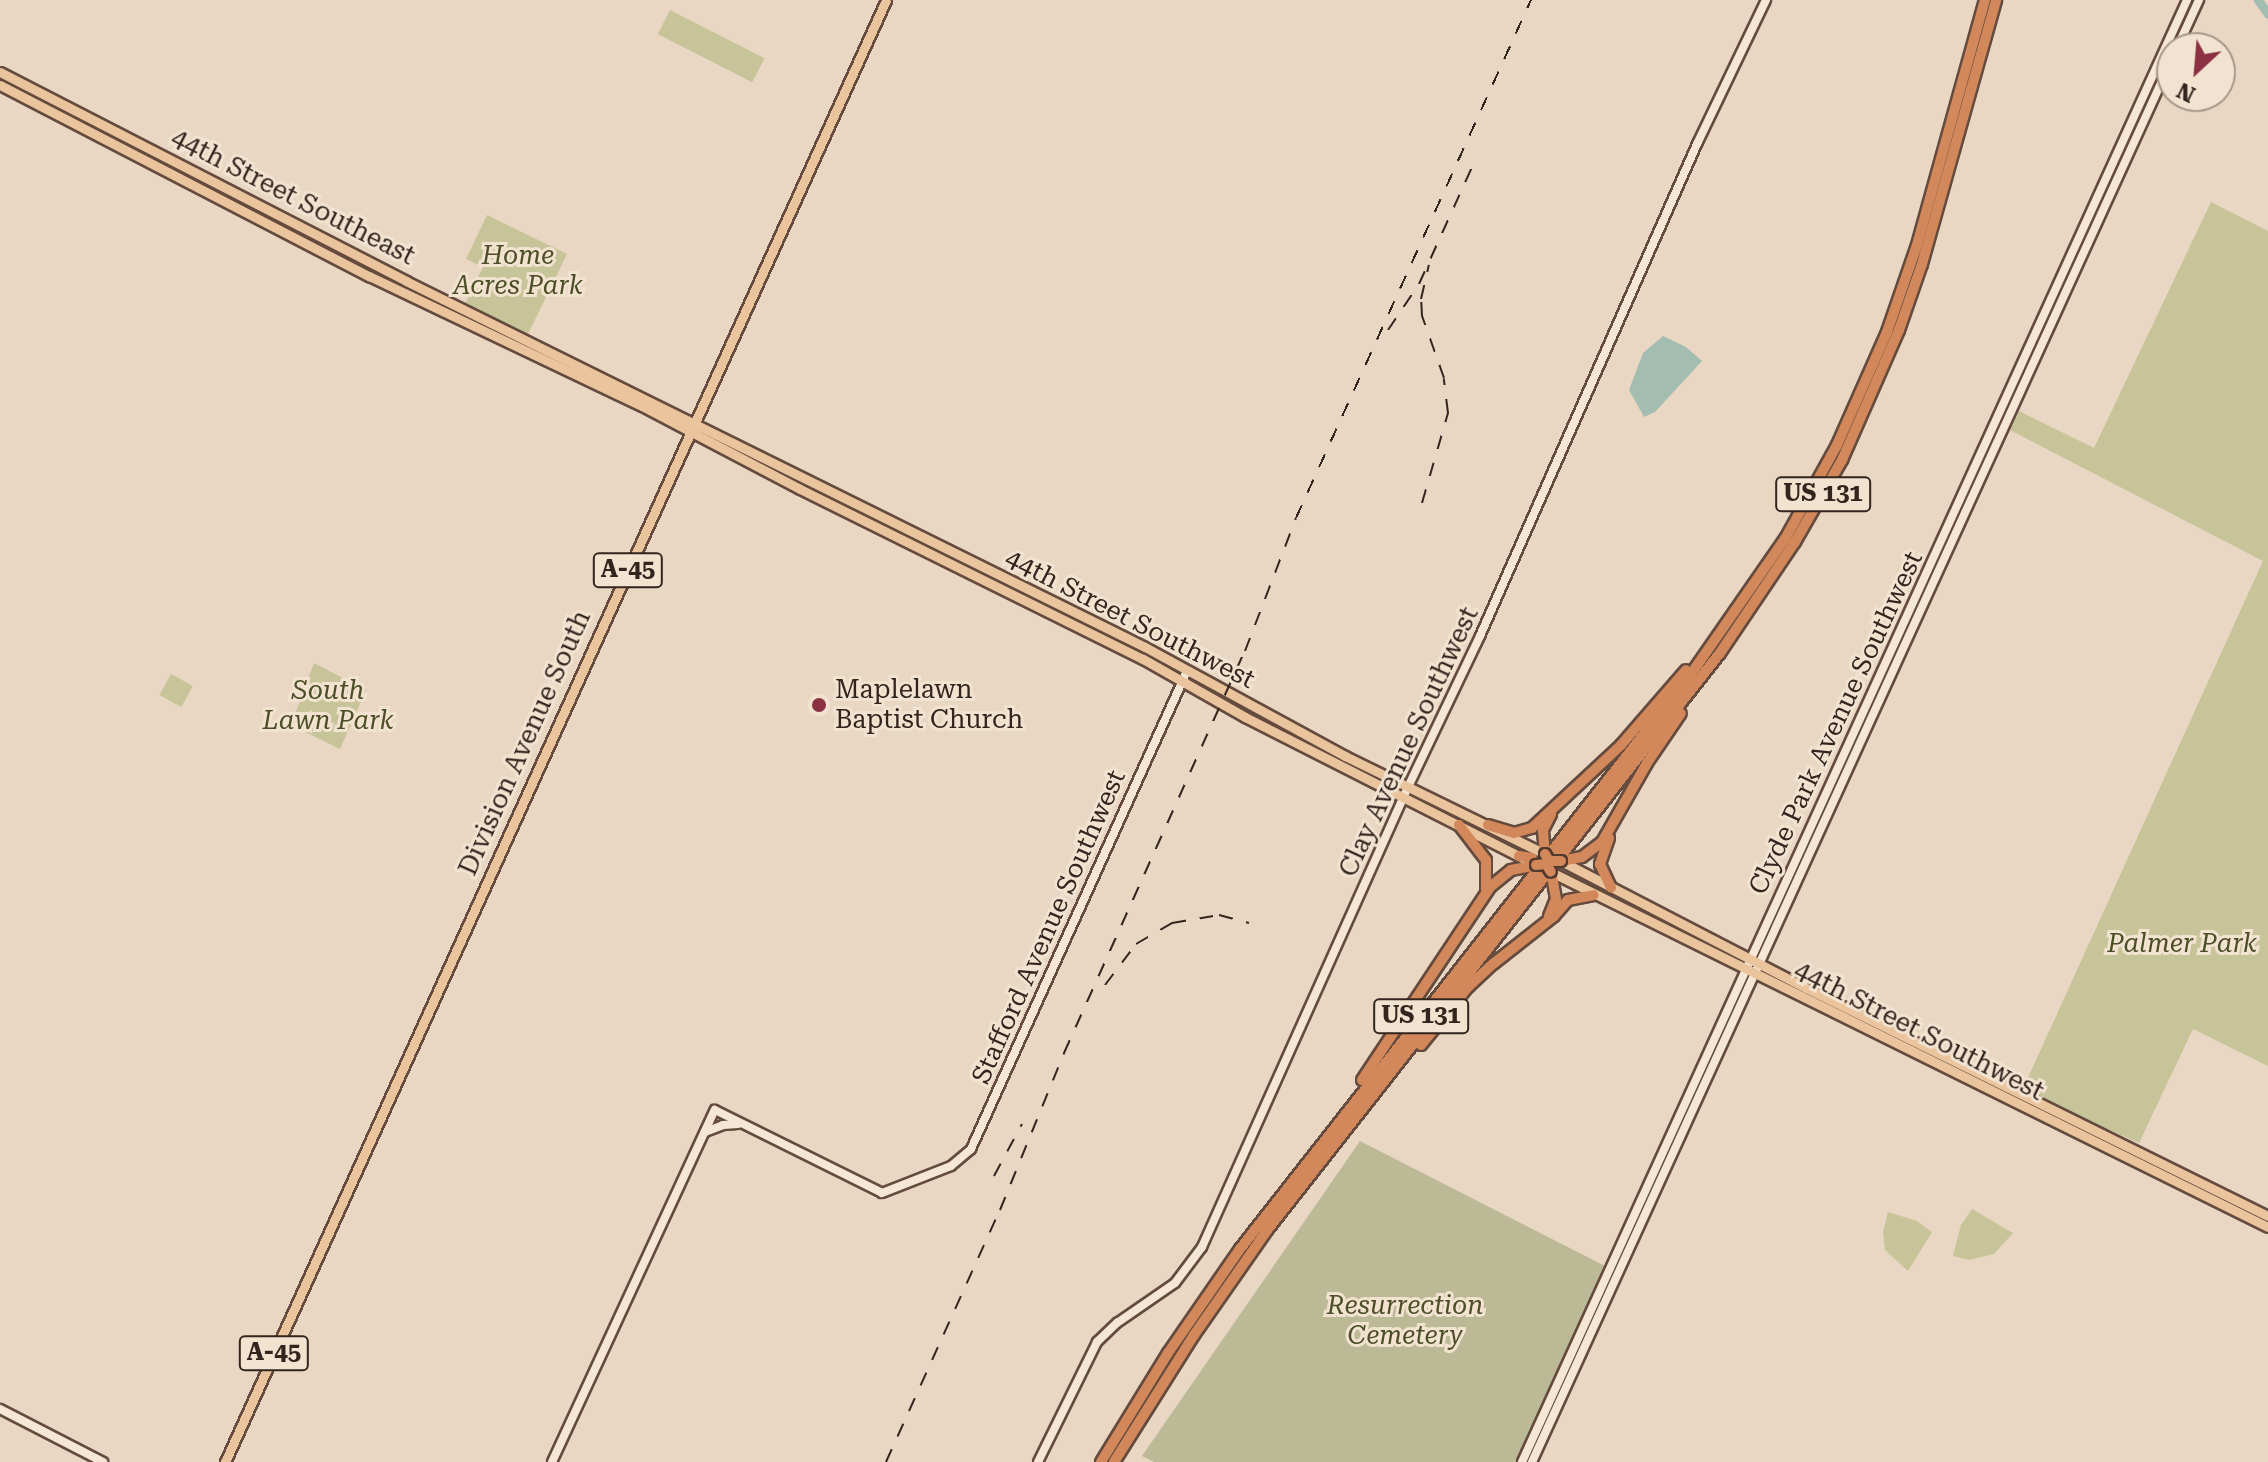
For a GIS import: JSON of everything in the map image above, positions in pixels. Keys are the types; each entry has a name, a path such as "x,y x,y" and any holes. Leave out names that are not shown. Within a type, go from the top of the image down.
{"highway":[{"name":"US 131","path":"1101,1462 1208,1295 1300,1171 1728,625 1812,493 1875,361 1917,245 1985,0"},
{"name":"US 131","path":"1114,1462 1223,1292 1333,1146 1757,603 1823,495 1886,363 1922,264 1996,0"},
{"path":"1611,888 1601,870 1600,857 1621,812 1651,756 1757,603"},
{"path":"1488,825 1509,833 1524,832 1565,798 1626,739 1728,625"},
{"path":"1548,920 1556,899 1545,862 1544,826 1565,798"},
{"path":"1479,902 1501,876 1545,862 1588,854 1599,845 1621,812"},
{"path":"1300,1171 1378,1060 1487,886 1487,865 1479,848 1459,825"},
{"path":"1333,1146 1377,1100 1473,982 1568,900 1594,895"}],"main road":[{"name":"Division Avenue South","path":"225,1462 886,0"},
{"name":"Clay Avenue Southwest","path":"1038,1462 1085,1361 1101,1338 1125,1316 1166,1292 1197,1256 1406,792 1480,636 1716,102 1766,0"},
{"name":"Clyde Park Avenue Southwest","path":"1522,1462 2029,373 2187,0"},
{"path":"2184,32 2199,0"},
{"name":"44th Street Southeast","path":"3,74 693,428"},
{"path":"1,87 3,74"},
{"name":"44th Street Southeast","path":"1,87 194,183 391,287 693,428"},
{"name":"Clyde Park Avenue Southwest","path":"2136,125 2156,88"},
{"path":"81,126 90,126 96,121"},
{"path":"121,146 138,142"},
{"path":"194,183 203,178 212,180"},
{"name":"Clyde Park Avenue Southwest","path":"1532,1462 1889,655 2020,369 2081,247"},
{"path":"391,287 406,281"},
{"path":"412,297 427,291"},
{"path":"2020,369 2029,373"},
{"name":"44th Street Southwest","path":"693,428 845,498 1187,671 1406,792 1459,825 1611,888 1752,966 2268,1227"},
{"name":"44th Street Southwest","path":"693,428 800,489 1182,681 1406,792 1488,825 1594,895 1752,966 2268,1216"},
{"path":"800,489 818,485"},
{"path":"832,505 845,498"},
{"path":"853,516 870,511"},
{"path":"1014,595 1037,601 1042,597"},
{"path":"1889,655 1884,675 1889,679"},
{"name":"Stafford Avenue Southwest","path":"704,1133 715,1110 875,1191 895,1191 958,1162 976,1140 1031,1009 1187,671"},
{"path":"1619,907 1664,916"},
{"path":"1659,926 1666,924 1690,929"},
{"path":"552,1462 704,1133 723,1125 741,1124"},
{"path":"0,1409 103,1462"}],"green space":[{"path":"670,10 764,58 752,82 658,34"},
{"name":"Palmer Park","path":"2211,202 2268,231 2268,1066 2193,1029 2139,1143 2022,1091 2263,561 2010,430 2019,411 2094,448"},
{"name":"Home Acres Park","path":"487,215 567,254 527,336 464,306 483,267 466,259"},
{"name":"South Lawn Park","path":"314,663 366,690 340,749 291,725"},
{"path":"171,674 193,686 181,707 159,695"},
{"name":"Resurrection Cemetery","path":"1360,1141 1607,1267 1517,1462 1154,1462 1142,1456"},
{"path":"1972,1209 2013,1233 1994,1254 1969,1260 1953,1256 1961,1225"},
{"path":"1888,1212 1917,1221 1932,1232 1908,1271 1885,1250 1883,1232"}],"shaded area":[{"path":"1663,336 1686,347 1702,361 1655,412 1644,417 1629,390 1643,353"}],"waterway":[{"path":"2258,0 2268,14"}],"railway":[{"path":"886,1462 1000,1210 1064,1053 1245,651 1296,518 1531,0"},
{"path":"1388,330 1419,284 1474,163"},
{"path":"1422,503 1448,413 1444,378 1422,316 1421,299 1429,265"},
{"path":"1105,985 1136,944 1172,923 1219,915 1249,923"},
{"path":"994,1176 1022,1124"}],"place":[{"name":"Maplelawn Baptist Church","path":"819,705"}]}
